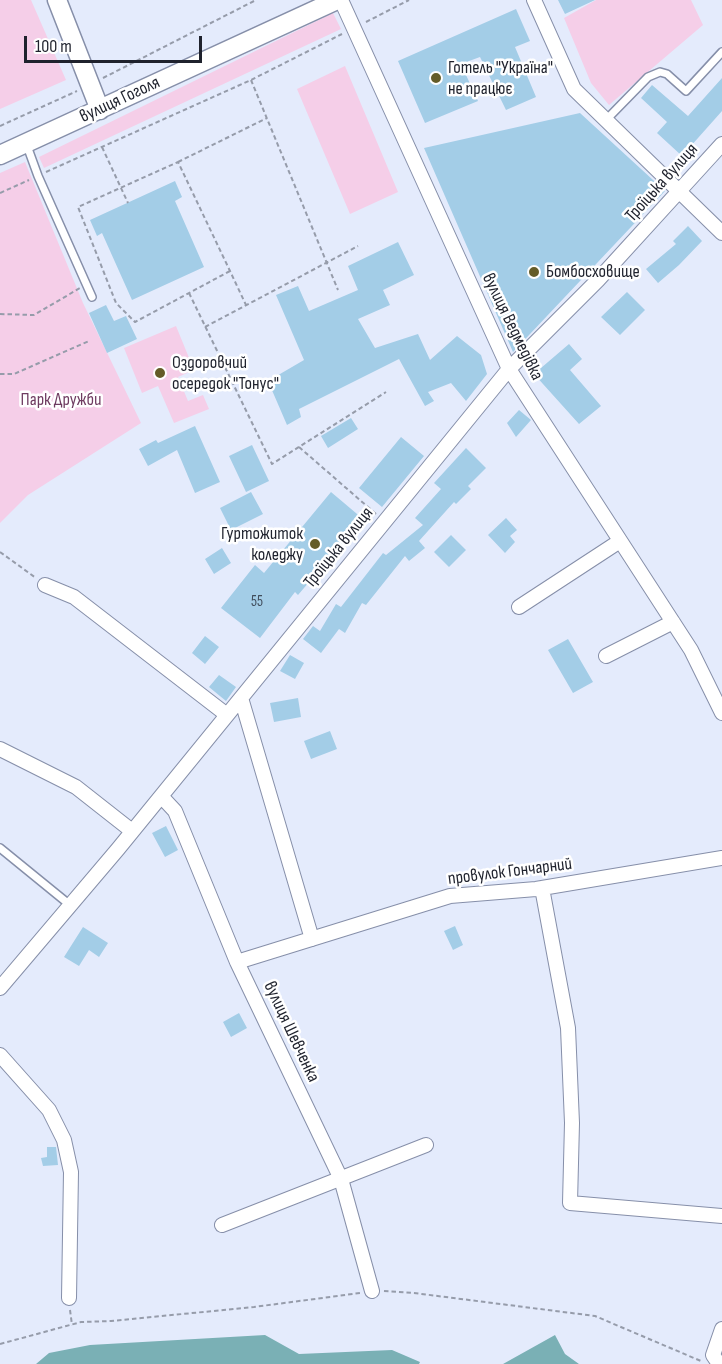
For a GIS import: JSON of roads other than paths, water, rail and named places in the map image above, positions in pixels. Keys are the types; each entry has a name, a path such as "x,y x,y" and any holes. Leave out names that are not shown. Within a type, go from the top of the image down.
{"street":[{"path":"57,0 100,110"},
{"name":"вулиця Ведмедівка","path":"339,0 354,28 509,369 691,650 722,713"},
{"name":"вулиця Гоголя","path":"0,155 339,0"},
{"path":"534,0 574,89 722,233"},
{"name":"Троїцька вулиця","path":"1,986 161,796 509,369 598,280 722,144"},
{"path":"519,607 620,541"},
{"path":"45,585 74,597 227,715"},
{"path":"606,656 673,622"},
{"path":"241,698 312,939"},
{"path":"0,749 76,787 132,831"},
{"name":"вулиця Шевченка","path":"161,796 175,811 237,962 341,1179 372,1291"},
{"name":"провулок Гончарний","path":"237,962 450,896 542,888 722,858"},
{"path":"542,888 568,1028 572,1123 570,1203 722,1216"},
{"path":"0,1055 49,1110 64,1140 71,1172 69,1298"},
{"path":"222,1225 426,1145"},
{"path":"719,1364 713,1355 722,1329"}],"lane":[{"path":"606,120 648,77 660,72 667,74 686,91 722,52"},
{"path":"26,143 38,176 92,297"},
{"path":"0,848 70,905"}],"place":[{"name":"Готель \"Україна\" не працює","path":"436,78"},
{"name":"Бомбосховище","path":"534,272"},
{"name":"Оздоровчий осередок \"Тонус\"","path":"160,373"},
{"name":"Гуртожиток коледжу","path":"315,544"}],"park label":[{"name":"Парк Дружби","path":"61,400"}]}
